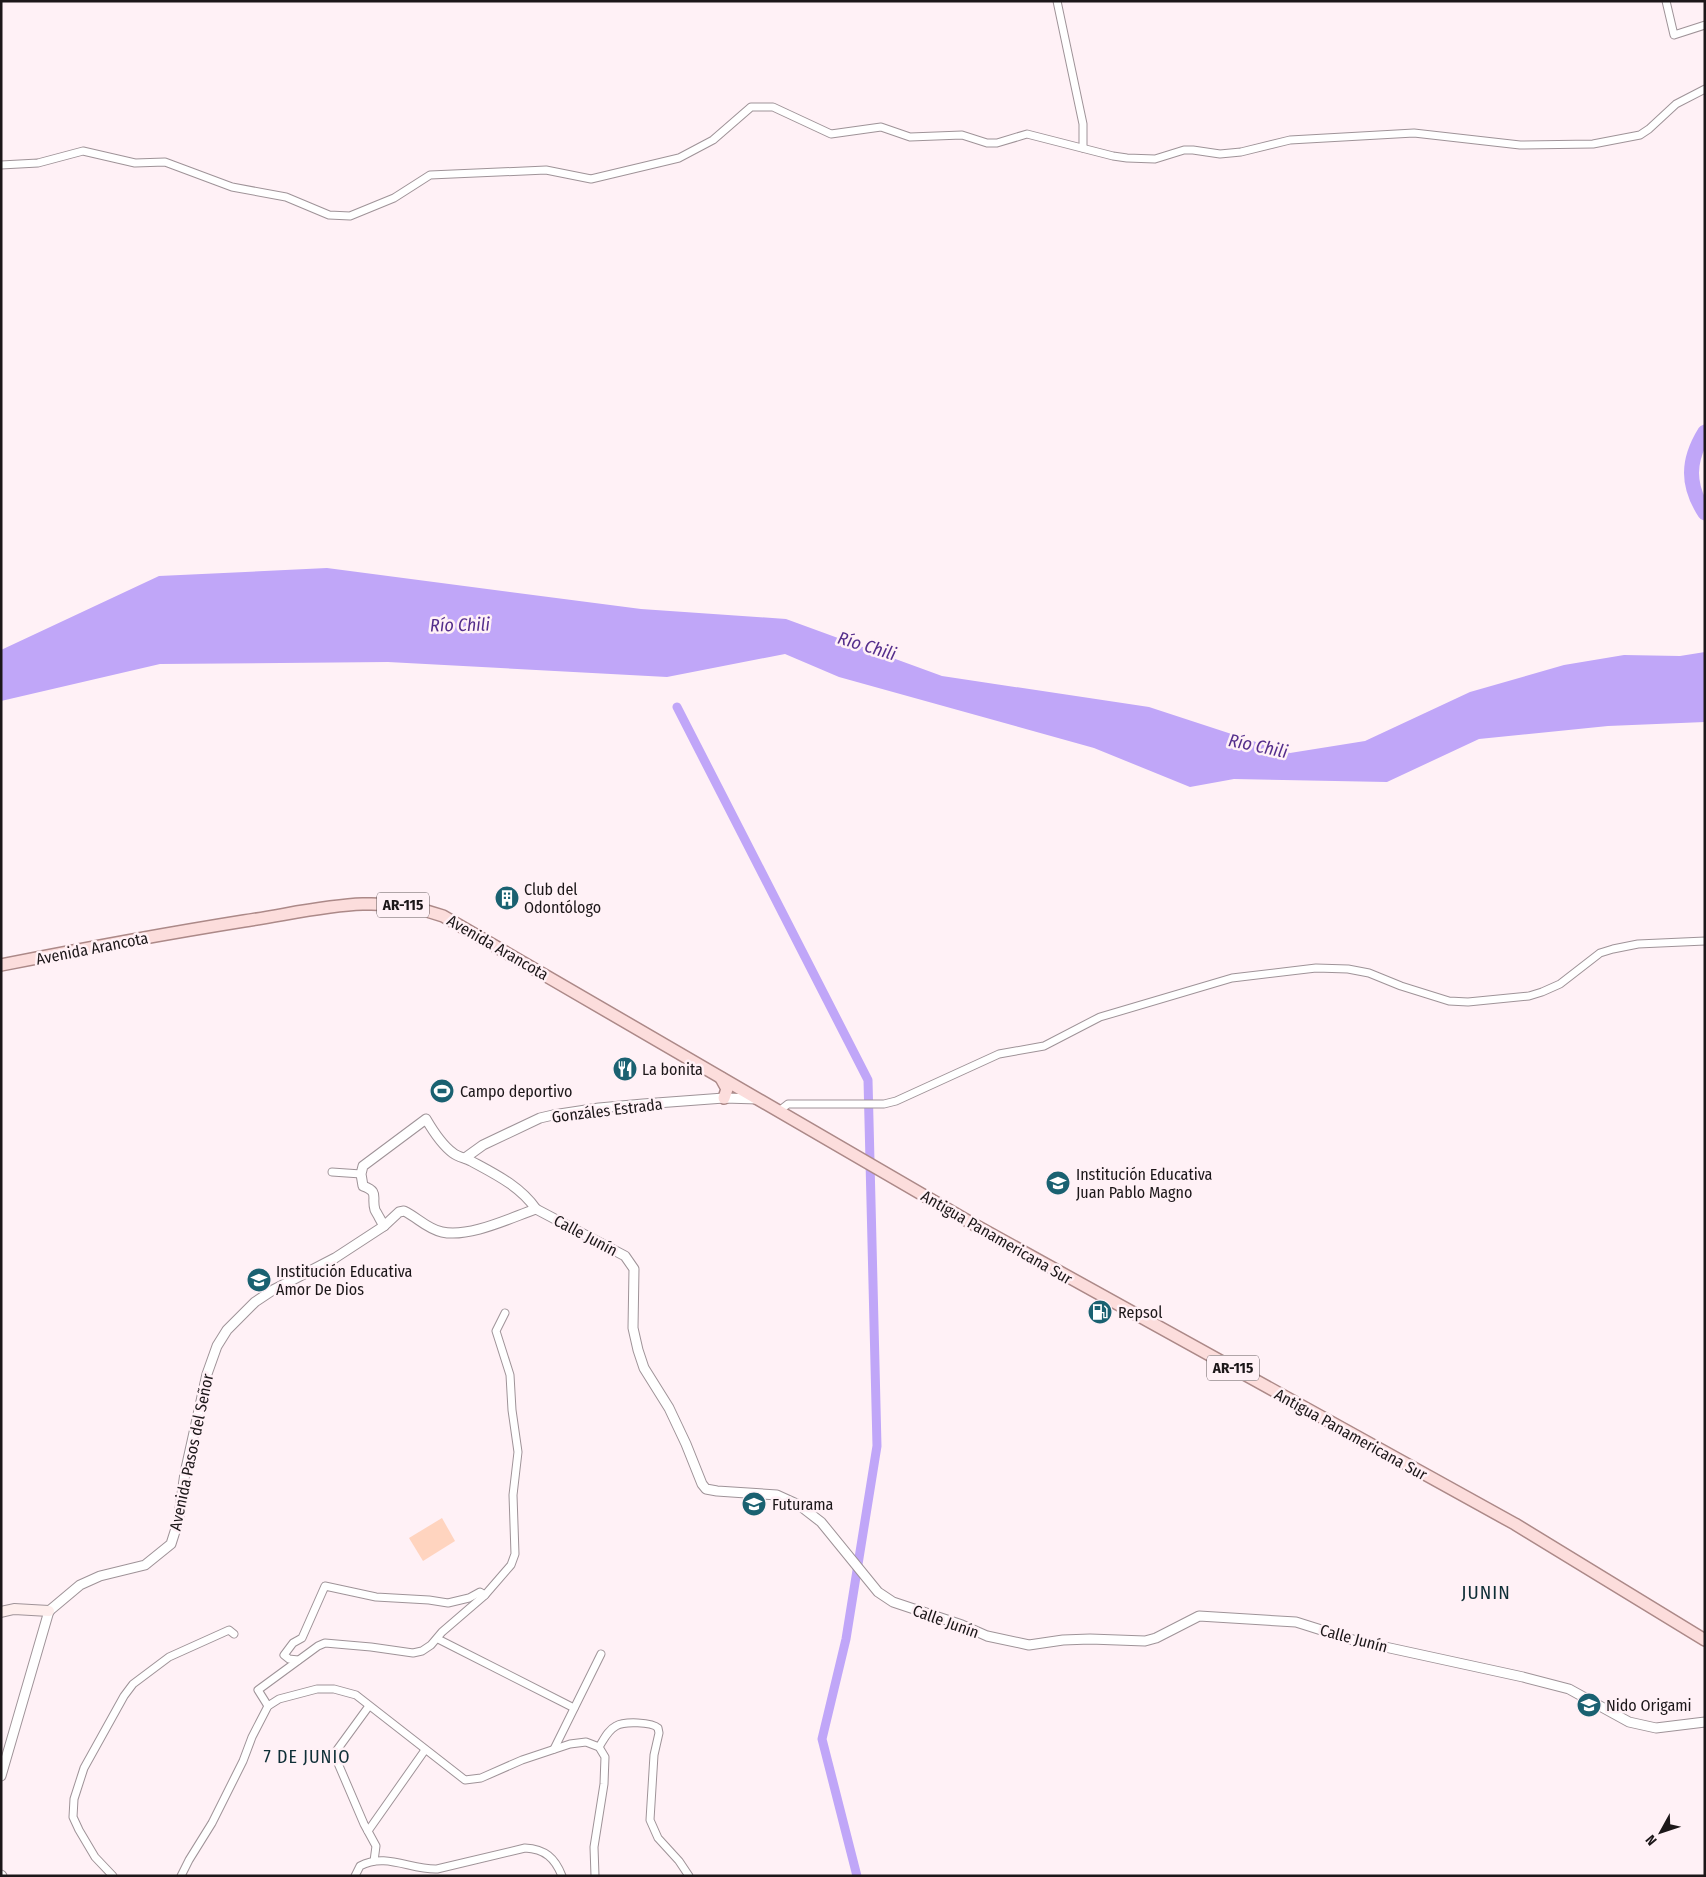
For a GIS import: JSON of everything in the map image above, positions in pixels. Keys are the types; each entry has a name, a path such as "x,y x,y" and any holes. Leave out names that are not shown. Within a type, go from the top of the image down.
{"main road":[{"name":"Avenida Arancota","path":"1,965 168,933 346,905 372,903 416,907 443,916 759,1099"},
{"path":"720,1076 727,1089 724,1098"},
{"name":"Antigua Panamericana Sur","path":"759,1099 973,1224 1515,1524 1705,1640"},
{"path":"1,1612 14,1609 49,1611"}],"street":[{"path":"1057,1 1083,124 1083,148"},
{"path":"1666,1 1674,35 1705,25"},
{"path":"1,164 38,162 83,151 135,163 165,162 232,187 286,197 329,215 350,216 394,198 430,176 546,170 591,179 679,158 712,140 751,107 774,107 831,134 881,127 910,137 962,135 987,143 997,144 1027,134 1127,158 1155,159 1184,150 1201,150 1220,154 1241,152 1277,143 1306,139 1414,133 1520,145 1576,145 1631,138 1649,129 1676,104 1705,89"},
{"path":"779,1111 788,1104 884,1104 896,1101 1000,1054 1044,1046 1100,1017 1232,978 1316,968 1348,969 1369,972 1401,986 1449,1001 1468,1002 1529,996 1542,992 1560,984 1600,953 1613,949 1638,944 1705,941"},
{"name":"Gonzáles Estrada","path":"465,1158 483,1145 540,1118 553,1115 599,1108 724,1098 759,1099"},
{"name":"Calle Junín","path":"361,1174 363,1166 368,1160 426,1119 446,1147 454,1154 501,1177 528,1198 536,1209 625,1256 634,1269 633,1328 644,1368 669,1408 702,1484 706,1489 717,1492 777,1495 799,1504 822,1522 878,1592 893,1602 962,1624 987,1636 1029,1645 1063,1640 1090,1639 1145,1641 1156,1638 1199,1616 1296,1622 1354,1640 1569,1689 1628,1722 1656,1728 1705,1722"},
{"path":"332,1172 361,1174 363,1186 374,1192 375,1208 384,1226"},
{"name":"Avenida Pasos del Señor","path":"49,1611 80,1585 100,1576 145,1565 171,1544 178,1522 185,1474 211,1360 223,1335 255,1302 273,1290 335,1258 384,1226 399,1212 404,1211 427,1226 442,1232 457,1233 472,1231 536,1209"},
{"path":"268,1706 258,1690 298,1660 325,1643 413,1653 422,1651 438,1639 442,1632 486,1595 511,1565 515,1554 513,1495 518,1452 512,1410 510,1375 496,1331 505,1313"},
{"path":"298,1660 289,1659 284,1655 293,1643 302,1638 325,1586 376,1597 429,1600 448,1604 469,1598 480,1592 486,1595"},
{"path":"1,1776 49,1611"},
{"path":"113,1876 95,1856 78,1830 73,1817 74,1799 84,1768 124,1696 133,1684 169,1657 230,1630 234,1634"},
{"path":"438,1639 574,1708"},
{"path":"554,1749 602,1654"},
{"path":"182,1876 189,1860 212,1823 268,1706 279,1699 317,1689 334,1689 356,1695 465,1780 480,1778 522,1760 570,1744 586,1742 599,1747 605,1757 605,1766 594,1847 595,1876"},
{"path":"369,1706 334,1754 376,1846 374,1861"},
{"path":"599,1747 610,1731 617,1725 624,1723 651,1723 658,1728 659,1733 654,1755 650,1820 658,1838 679,1861 689,1876"},
{"path":"368,1830 425,1750"},
{"path":"355,1876 360,1866 374,1861 394,1861 423,1870 437,1869 525,1848 537,1848 550,1856 559,1868 562,1876"}],"shaded area":[{"path":"442,1518 455,1541 423,1561 409,1538"}],"water":[{"name":"Río Chili","path":"327,568 641,609 786,619 942,676 1149,707 1290,753 1365,741 1470,692 1564,665 1624,655 1680,656 1705,652 1705,722 1608,726 1479,739 1387,782 1234,779 1190,787 1094,748 839,677 785,654 667,677 388,662 160,664 1,701 1,650 159,576"}],"waterway":[{"path":"1705,432 1695,453 1691,473 1695,493 1705,513"},
{"path":"677,707 868,1080 877,1446 846,1639 822,1739 857,1876"}],"place":[{"name":"Club del Odontólogo","path":"507,898"},
{"name":"La bonita","path":"625,1069"},
{"name":"Campo deportivo","path":"442,1091"},
{"name":"Institución Educativa Juan Pablo Magno","path":"1058,1183"},
{"name":"Institución Educativa Amor De Dios","path":"259,1280"},
{"name":"Repsol","path":"1100,1312"},
{"name":"Futurama","path":"754,1504"},
{"name":"Nido Origami","path":"1589,1705"}],"district":[{"name":"JUNIN","path":"1486,1592"},
{"name":"7 DE JUNIO","path":"307,1757"}]}
